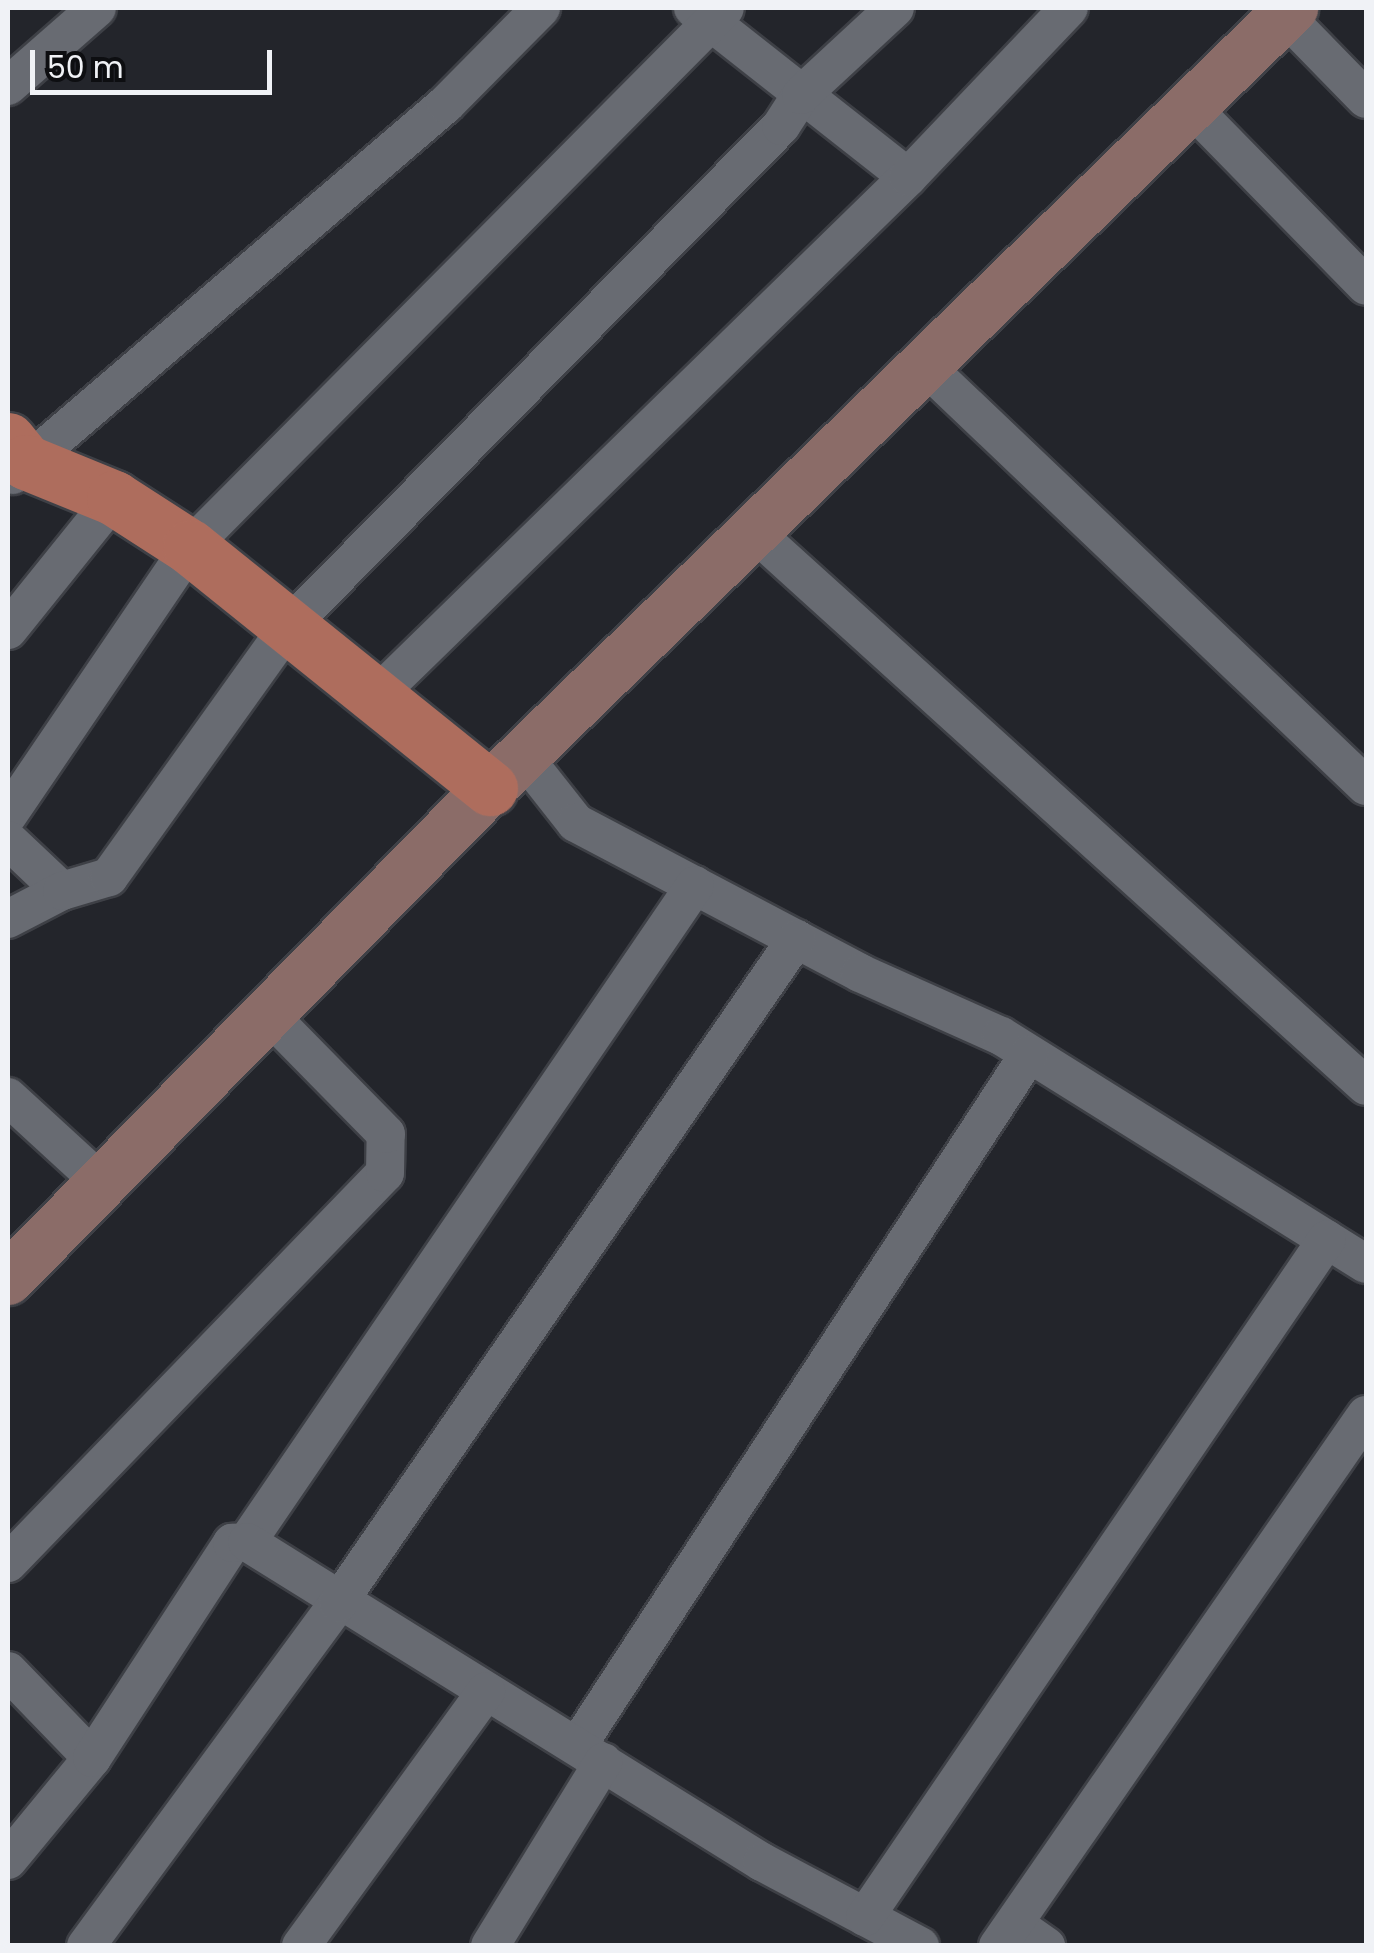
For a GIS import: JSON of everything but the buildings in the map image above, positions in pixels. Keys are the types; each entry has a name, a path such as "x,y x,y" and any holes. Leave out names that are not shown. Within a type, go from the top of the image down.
{"main road":[{"path":"8,1278 507,772 1288,11"},
{"path":"14,461 114,498 190,547 376,696 507,772"}],"street":[{"path":"8,86 97,8"},
{"path":"14,461 446,104 542,8"},
{"path":"8,919 62,891 109,877 289,626 781,126 801,95 895,8"},
{"path":"376,696 908,178 1069,8"},
{"path":"1288,11 1366,99"},
{"path":"8,815 190,547 709,12 801,95 908,178"},
{"path":"1189,105 1366,286"},
{"path":"923,364 1366,786"},
{"path":"8,630 114,498"},
{"path":"752,530 1366,1086"},
{"path":"507,772 576,823 796,940 1029,1054 1366,1264"},
{"path":"8,840 62,891"},
{"path":"247,1542 695,885"},
{"path":"86,1946 338,1602 796,940"},
{"path":"8,1562 385,1174 386,1134 268,1014"},
{"path":"490,1946 591,1753 1029,1054"},
{"path":"8,1097 102,1183"},
{"path":"866,1917 1327,1240"},
{"path":"1020,1939 1366,1415"},
{"path":"8,1860 92,1758 232,1542 247,1542 762,1862 915,1944"},
{"path":"8,1671 92,1758"},
{"path":"301,1946 486,1690"}]}
